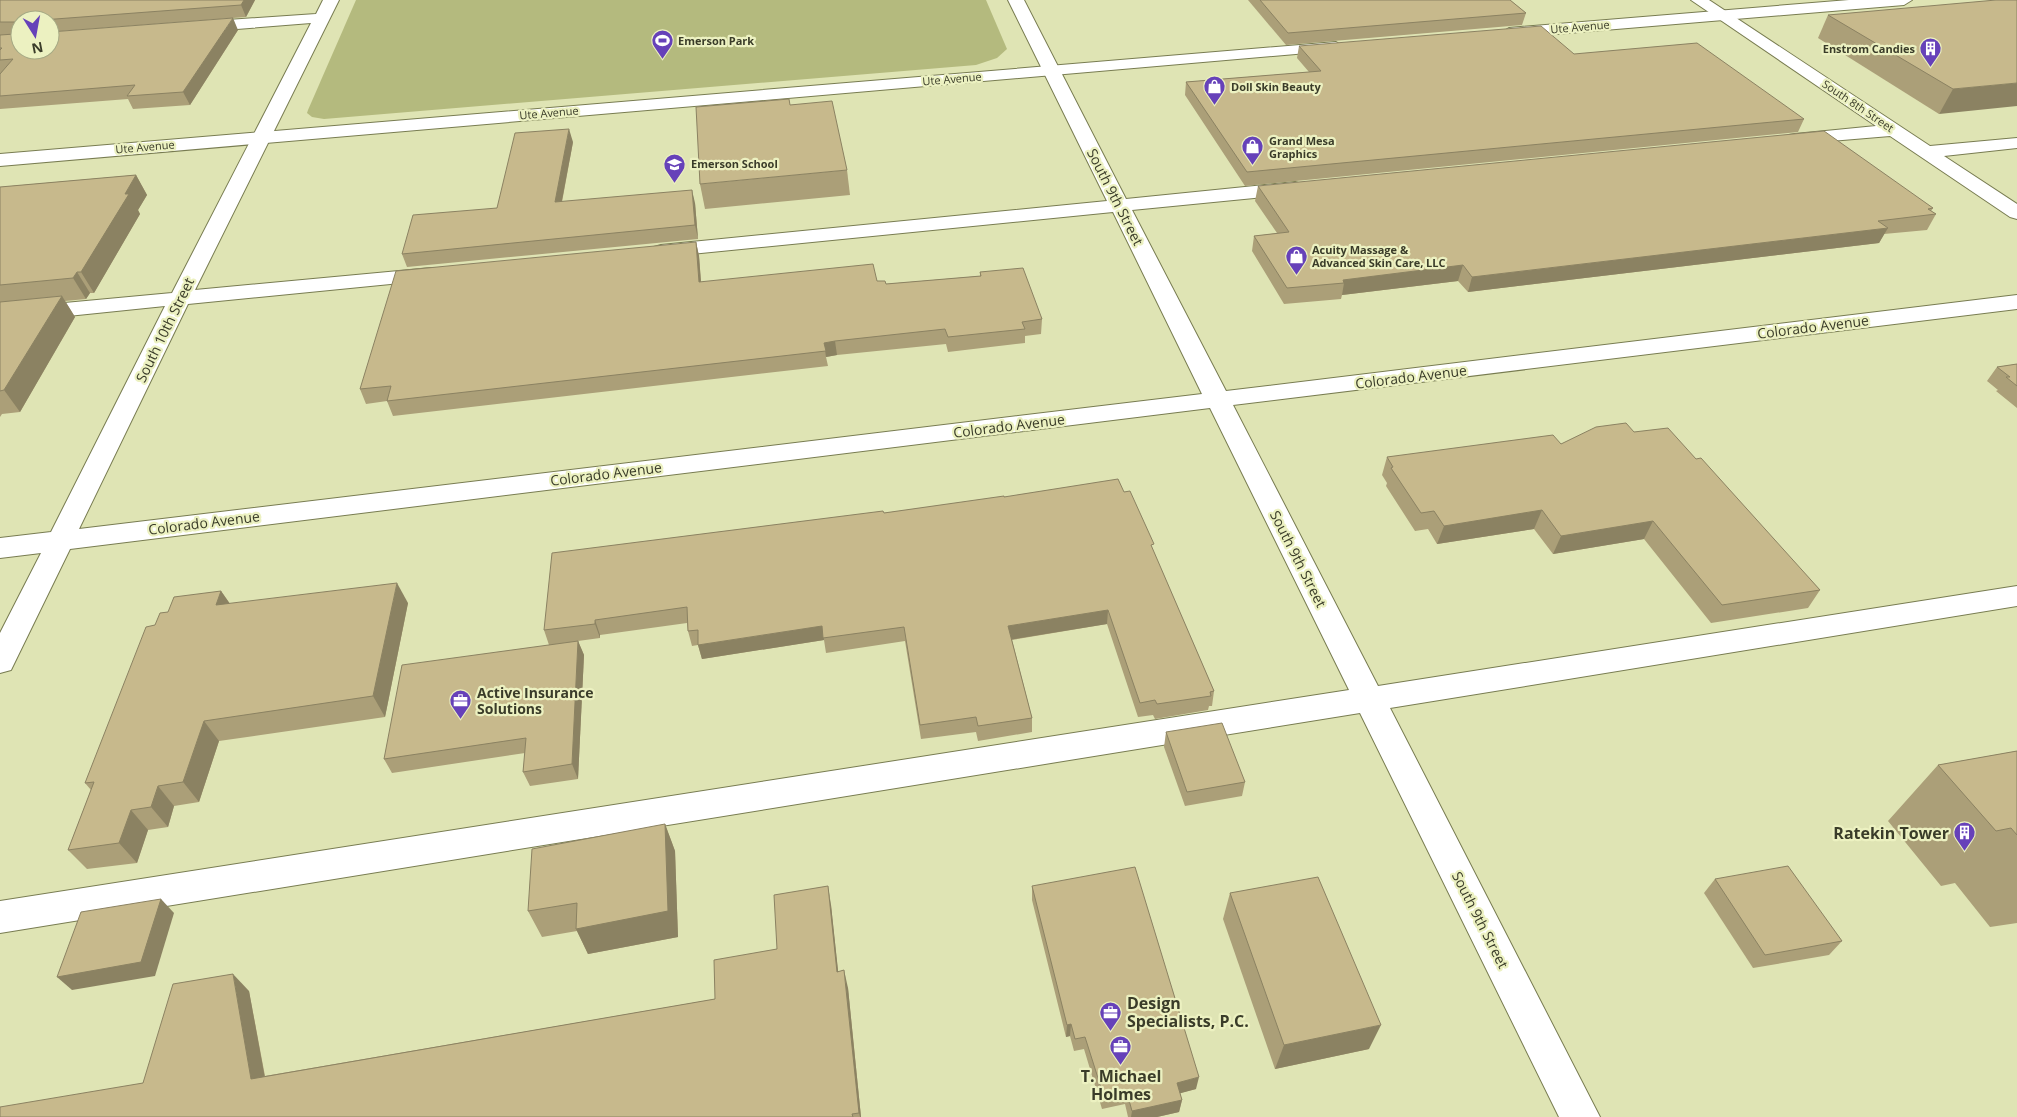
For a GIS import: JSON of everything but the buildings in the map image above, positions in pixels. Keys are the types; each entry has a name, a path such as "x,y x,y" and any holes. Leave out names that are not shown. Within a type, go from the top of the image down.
{"street":[{"name":"South 10th Street","path":"0,662 260,138 331,0"},
{"name":"South 9th Street","path":"1016,0 1580,1117"},
{"name":"South 8th Street","path":"1698,0 2017,213"},
{"name":"Ute Avenue","path":"1490,35 1904,0"},
{"path":"185,28 322,18"},
{"name":"Ute Avenue","path":"0,160 1352,46"},
{"path":"1773,142 1894,130"},
{"path":"1926,152 2017,142"},
{"path":"637,253 1311,186"},
{"path":"0,316 448,272"},
{"name":"Colorado Avenue","path":"0,548 2017,302"},
{"path":"0,917 2017,596"}],"green space":[{"name":"Emerson Park","path":"356,0 986,0 1007,49 997,58 976,65 324,119 312,117 307,113 308,110"}],"place":[{"name":"Emerson Park","path":"662,60"},
{"name":"Enstrom Candies","path":"1931,68"},
{"name":"Doll Skin Beauty","path":"1215,106"},
{"name":"Grand Mesa Graphics","path":"1253,166"},
{"name":"Emerson School","path":"675,183"},
{"name":"Acuity Massage & Advanced Skin Care, LLC","path":"1296,275"},
{"name":"Active Insurance Solutions","path":"461,720"},
{"name":"Ratekin Tower","path":"1965,852"},
{"name":"Design Specialists, P.C.","path":"1111,1031"},
{"name":"T. Michael Holmes","path":"1121,1066"}]}
